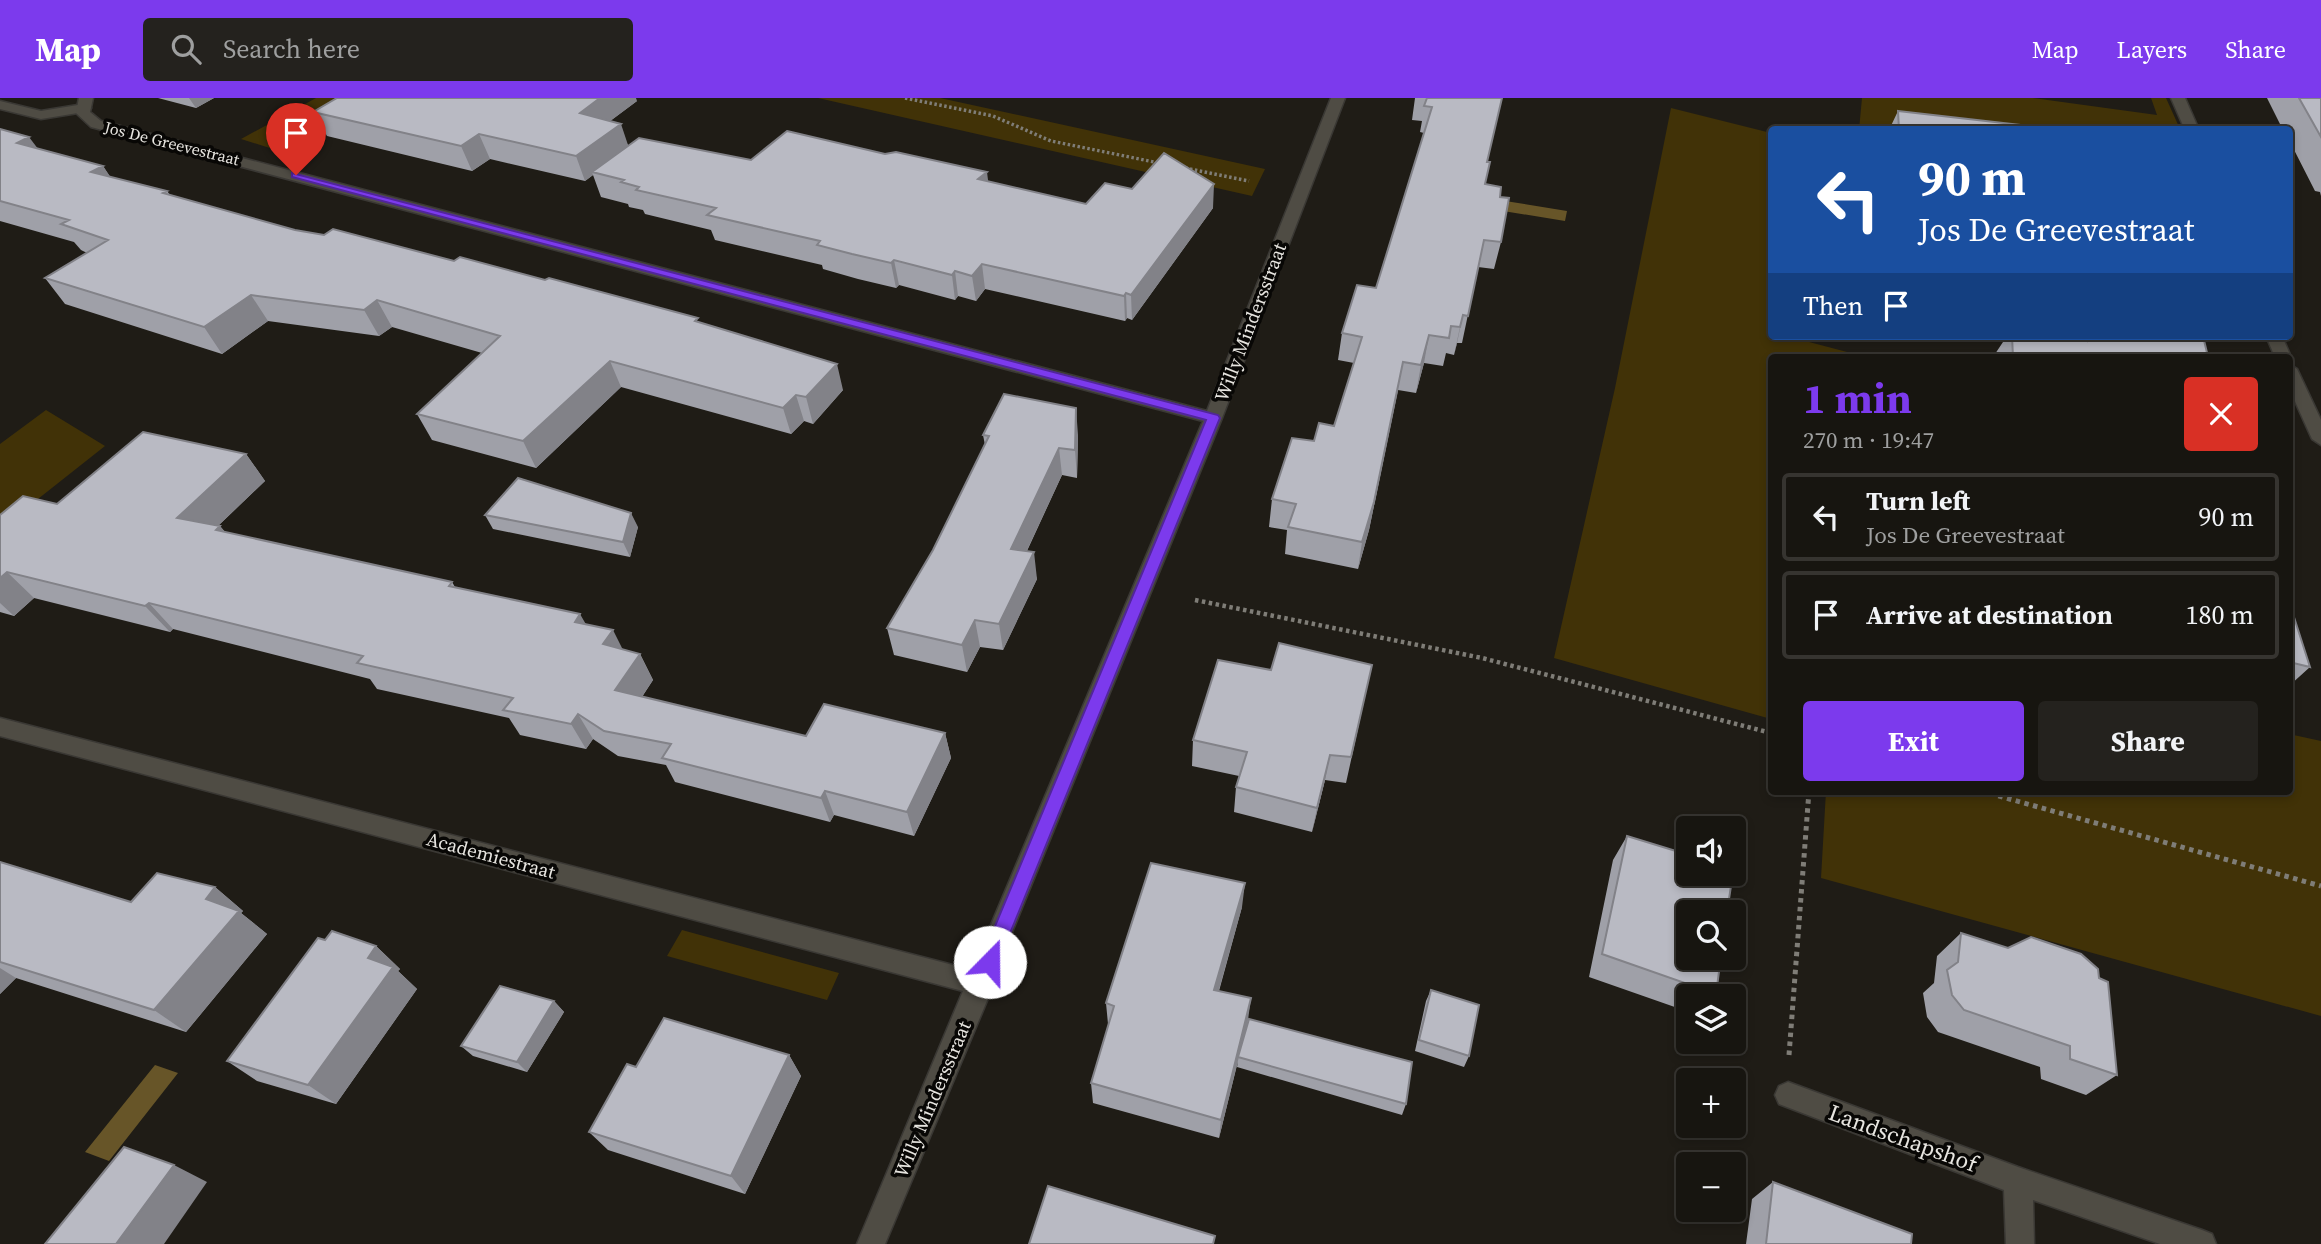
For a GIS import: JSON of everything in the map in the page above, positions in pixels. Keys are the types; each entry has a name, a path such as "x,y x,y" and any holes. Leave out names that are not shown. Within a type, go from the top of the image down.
{"street":[{"name":"Willy Mindersstraat","path":"871,1244 981,984 1213,418 1338,98"},
{"path":"2178,98 2190,126"},
{"name":"Jos De Greevestraat","path":"85,103 83,113 96,124 1213,418"},
{"path":"0,105 40,115 85,103"},
{"path":"2293,378 2321,439"},
{"name":"Academiestraat","path":"0,727 981,984"},
{"name":"Landschapshof","path":"1788,1095 2018,1181 2203,1244"},
{"path":"2018,1181 2020,1244"}],"path":[{"path":"905,98 993,116 1051,141 1169,165"},
{"path":"274,137 325,110"},
{"path":"1182,167 1249,181"},
{"path":"1195,600 1482,658 1768,732"},
{"path":"1789,1054 1810,795"},
{"path":"1995,795 2321,886"}],"shaded area":[{"path":"316,98 362,98 273,149 241,139"},
{"path":"818,98 940,98 1265,169 1252,196"},
{"path":"1862,98 2033,98 2157,115 2151,98 2166,98 2179,126 1859,126"},
{"path":"1671,108 1768,132 1768,340 1802,340 1855,354 1768,354 1768,718 1554,658 1615,388"},
{"path":"1499,200 1567,211 1565,221 1497,210"},
{"path":"46,410 105,446 0,529 0,444"},
{"path":"2293,735 2321,741 2321,1016 1821,878 1826,795 2293,795"},
{"path":"682,930 839,973 827,1000 667,956"},
{"path":"155,1065 178,1073 109,1161 85,1152"}],"building":[{"path":"337,98 600,98 580,113 621,124 576,156 479,134 461,146 313,112"},
{"path":"1427,98 1502,98 1487,162 1490,162 1485,184 1501,187 1500,197 1509,198 1501,242 1484,240 1468,316 1463,315 1460,327 1451,326 1449,338 1429,335 1421,365 1403,362 1374,502 1362,542 1288,527 1296,504 1272,499 1292,438 1314,441 1319,423 1334,426 1362,337 1342,333 1357,285 1376,288 1432,107 1424,106"},
{"path":"2299,98 2321,98 2321,137"},
{"path":"1898,111 2030,126 1899,126"},
{"path":"0,129 29,137 17,143 103,166 91,172 167,191 163,193 295,230 324,235 333,229 454,261 460,257 545,280 549,278 698,318 695,321 837,364 806,397 796,395 783,408 610,361 523,441 417,414 500,336 377,300 364,310 251,295 204,327 45,278 108,240 61,224 69,220 0,201"},
{"path":"787,131 885,154 896,152 987,172 978,179 1086,204 1105,183 1132,189 1164,153 1214,184 1131,295 1126,293 1124,296 982,264 972,276 955,271 952,275 894,260 891,263 852,254 817,245 820,241 707,215 716,208 636,190 639,187 621,182 624,180 592,172 639,138 751,160"},
{"path":"2012,340 2204,340 2207,354 2191,354 2013,354"},
{"path":"1004,394 1076,408 1075,450 1059,448 1011,549 1034,552 999,624 975,620 962,645 887,628 933,550 989,436 983,435"},
{"path":"143,432 246,454 177,518 220,526 216,530 452,582 449,586 580,614 575,622 613,630 603,644 640,654 615,690 806,736 824,704 945,733 907,812 825,791 821,798 662,758 671,744 604,731 578,714 571,724 503,710 513,698 357,663 363,656 149,603 145,606 7,572 0,578 0,515 23,496 57,504"},
{"path":"518,478 631,513 623,542 485,515"},
{"path":"2293,614 2310,667 2293,663"},
{"path":"1279,643 1372,665 1351,757 1330,755 1317,808 1236,787 1247,752 1193,740 1218,660 1271,670"},
{"path":"1627,836 1676,851 1676,886 1731,886 1729,900 1676,900 1676,970 1719,970 1717,984 1688,984 1602,954"},
{"path":"0,862 131,902 157,873 215,887 206,899 239,911 154,1010 0,962"},
{"path":"1151,863 1245,883 1214,990 1251,998 1221,1120 1091,1083 1114,1006 1106,1003"},
{"path":"332,931 376,946 368,958 393,967 308,1085 227,1061 318,938 325,940"},
{"path":"1961,933 2008,948 2031,937 2081,954 2098,969 2099,978 2108,982 2117,1075 2070,1059 2070,1046 1964,1010 1952,995 1947,970 1958,962"},
{"path":"500,986 554,1001 517,1062 461,1046"},
{"path":"1431,990 1479,1005 1469,1056 1419,1040"},
{"path":"664,1018 789,1055 731,1176 589,1132 627,1064 636,1067"},
{"path":"1249,1019 1412,1062 1406,1104 1238,1057"},
{"path":"124,1147 174,1165 116,1244 45,1244"},
{"path":"1773,1182 1912,1234 1911,1244 1766,1244"},
{"path":"1048,1186 1215,1236 1213,1244 1029,1244"}],"route":[{"path":"296,175 1213,418 990,962"}]}
